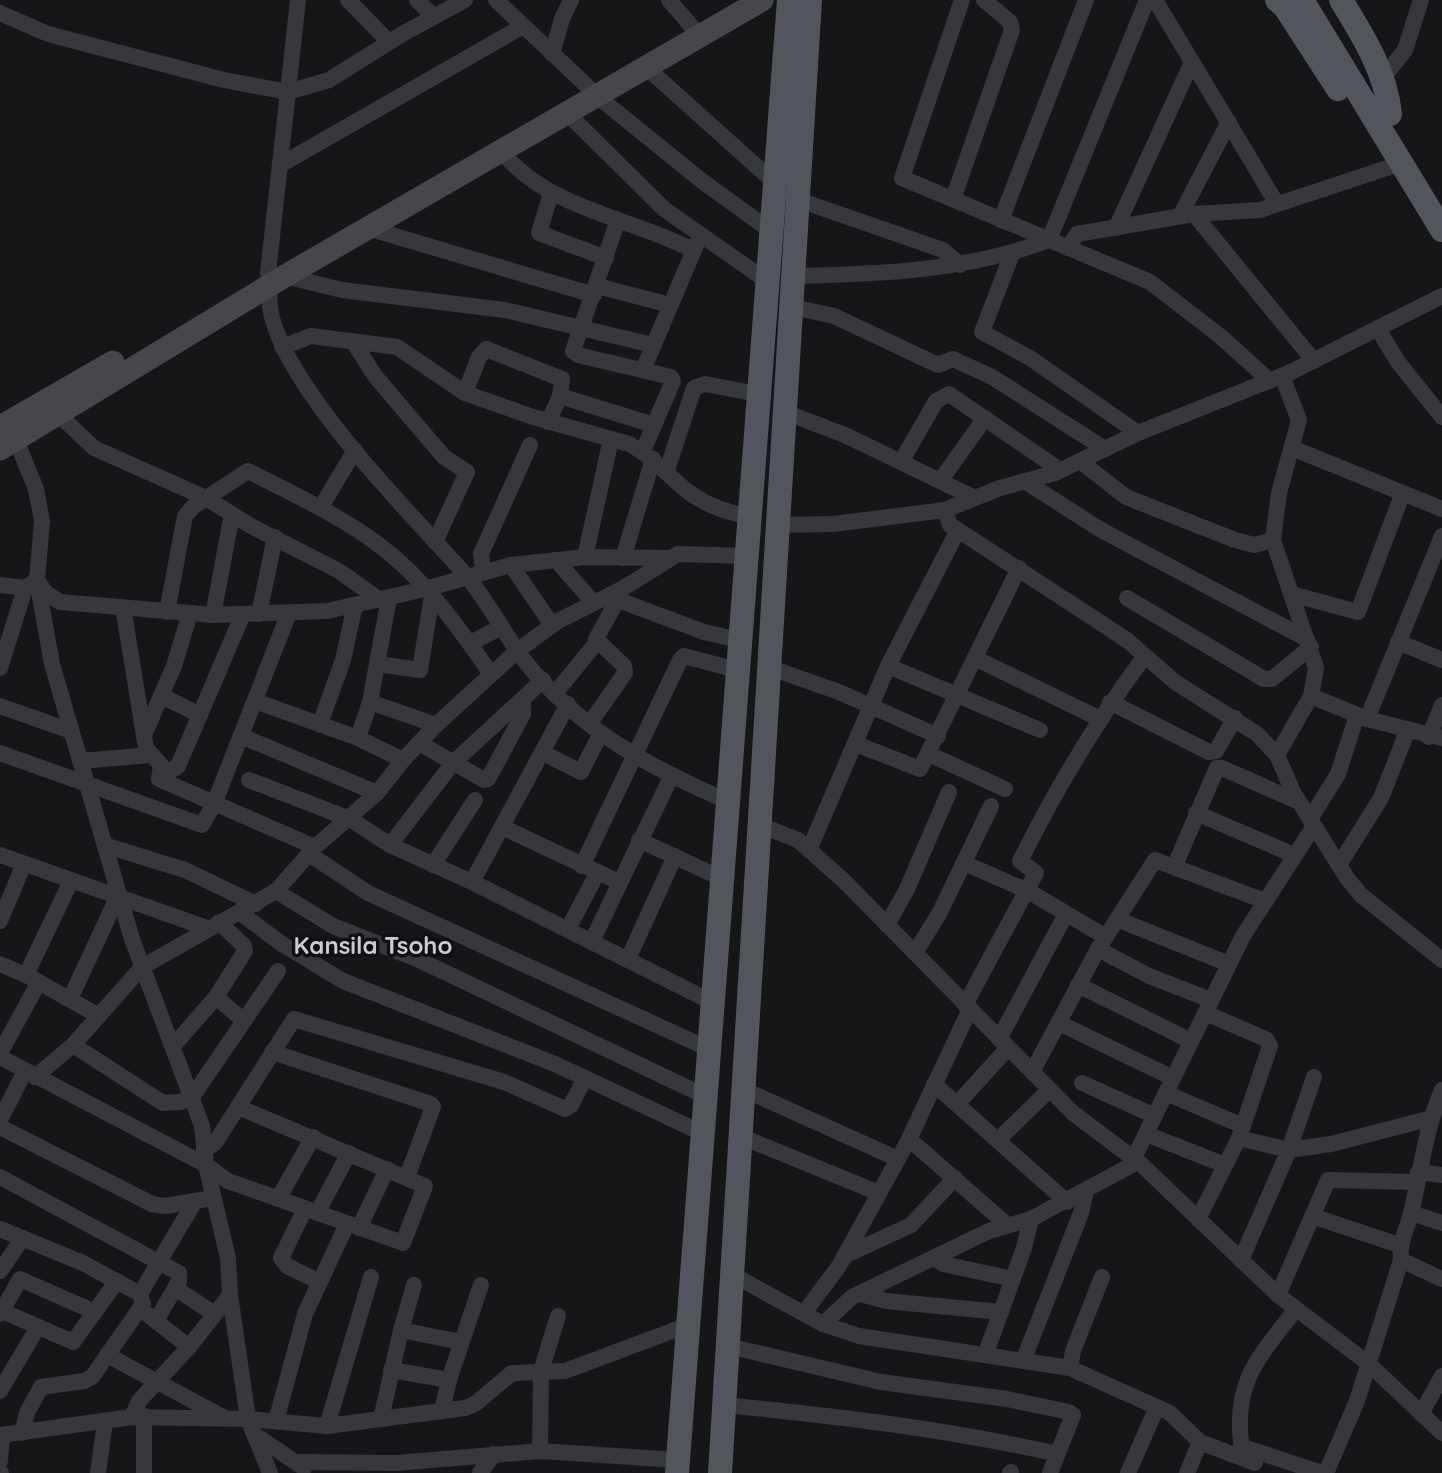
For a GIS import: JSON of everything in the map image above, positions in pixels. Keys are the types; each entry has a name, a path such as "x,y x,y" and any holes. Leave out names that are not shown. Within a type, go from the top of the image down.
{"main road":[{"path":"5,439 593,91 740,0"},
{"path":"5,439 57,413 275,278 371,229 568,113 593,91 647,68 762,0"},
{"path":"677,1466 789,0"},
{"path":"720,1473 762,826 810,0"},
{"path":"1277,0 1346,99 1383,117"},
{"path":"1302,0 1442,199"},
{"path":"1321,0 1383,117 1402,163 1442,230"},
{"path":"1341,0 1371,48 1388,93 1383,117"}],"street":[{"path":"298,0 280,165 275,278 270,317 282,347 317,403 466,575 517,651 543,680 596,728 634,754 727,801"},
{"path":"348,0 389,42"},
{"path":"417,0 434,16"},
{"path":"0,13 60,38 224,80 288,92 329,80 389,42 465,0"},
{"path":"496,0 593,91 702,181 771,231"},
{"path":"552,54 562,19 571,0"},
{"path":"669,0 693,28"},
{"path":"962,0 901,177 1150,282 1276,378 1299,415 1279,493 1273,540 1316,668 1311,696 1277,755"},
{"path":"953,199 1012,30 1010,22 984,0"},
{"path":"1001,220 1086,0"},
{"path":"795,275 883,274 960,265 1012,254 1049,240 1148,0 1158,5 1277,204"},
{"path":"1381,79 1405,50 1421,0"},
{"path":"280,165 523,26"},
{"path":"1116,228 1192,62"},
{"path":"647,68 774,182"},
{"path":"568,113 664,209 767,281"},
{"path":"1187,215 1229,122"},
{"path":"502,152 516,169 551,193 668,237 693,250"},
{"path":"1068,248 1077,234 1187,215 1260,210 1402,163"},
{"path":"551,193 539,233 606,258"},
{"path":"799,200 943,250 960,265"},
{"path":"1187,215 1314,361"},
{"path":"618,220 575,354 668,376 673,381 654,425 623,558"},
{"path":"371,229 595,290 670,305"},
{"path":"643,370 701,235"},
{"path":"1012,254 982,332 1030,358 1138,433"},
{"path":"275,278 342,290 505,310 653,345"},
{"path":"780,525 833,524 946,510 1000,488 1060,470 1138,433 1276,378 1442,296"},
{"path":"793,307 834,316 938,365 953,359 982,372 1074,427 1105,449"},
{"path":"1378,329 1398,362 1442,417"},
{"path":"282,347 311,336 397,347 465,393 548,422 611,439 648,455 696,498 717,509 749,517"},
{"path":"354,343 375,376 444,457 467,472 435,542"},
{"path":"465,393 479,357 486,349 562,379 560,396 548,422"},
{"path":"667,470 694,388 705,384 758,394"},
{"path":"901,462 943,395 949,394 1060,470"},
{"path":"560,396 654,425"},
{"path":"57,413 94,448 206,498 385,599"},
{"path":"787,413 845,435 975,498"},
{"path":"940,481 985,418"},
{"path":"0,668 31,584 42,521 36,489 5,439"},
{"path":"585,558 611,439"},
{"path":"483,570 481,554 530,445"},
{"path":"1292,448 1442,509"},
{"path":"321,507 355,450"},
{"path":"1080,461 1126,497 1235,540 1254,545 1273,540"},
{"path":"167,612 181,526 194,506 248,471 321,507 382,546 429,592 491,674"},
{"path":"1026,481 1101,530 1309,643"},
{"path":"1291,594 1358,612 1402,495"},
{"path":"946,510 947,519 958,530 1019,568 1145,656 1175,682 1256,734 1277,755 1299,802 1361,895 1442,960"},
{"path":"213,615 232,514"},
{"path":"809,850 888,666 958,530"},
{"path":"823,1324 860,1294 1006,1224 1031,1219 1067,1202 1122,1173 1134,1159 1229,964 1294,855 1338,774 1398,642 1442,536"},
{"path":"161,769 172,770 178,766 200,715 251,614 275,537"},
{"path":"0,1120 30,1074 73,1045 142,967 276,891 312,851 350,820 377,793 436,725 517,651 552,625 606,599 678,554 746,556"},
{"path":"0,584 31,584 60,602 213,615 251,614 355,605 429,592 466,575 511,565 556,559 671,558"},
{"path":"556,559 606,599 704,632 739,640"},
{"path":"511,565 552,625"},
{"path":"856,744 919,770 1019,568"},
{"path":"31,584 71,731 107,846 119,899 202,1126 205,1158 228,1258 230,1295 251,1427 270,1473"},
{"path":"378,664 420,670 429,592"},
{"path":"1127,598 1264,679 1272,679 1309,643"},
{"path":"358,738 370,702 378,664 385,599"},
{"path":"556,692 597,642 606,599"},
{"path":"320,724 344,660 355,605"},
{"path":"123,607 144,735 150,755"},
{"path":"0,753 198,824 205,823 289,612"},
{"path":"144,735 162,696 190,613"},
{"path":"470,643 502,626"},
{"path":"543,753 581,772 596,728 625,673 624,666 597,642"},
{"path":"1398,642 1442,660"},
{"path":"582,866 634,754 684,656 737,670"},
{"path":"804,1313 844,1256 909,1139 968,1007 1028,891 1036,873 1020,861 1110,702 1145,656"},
{"path":"975,658 1100,719"},
{"path":"888,666 1040,730"},
{"path":"771,668 825,686 938,736"},
{"path":"390,845 453,763 543,680"},
{"path":"162,696 200,715"},
{"path":"1311,696 1362,717 1407,732 1436,738 1442,705"},
{"path":"419,743 484,780 488,779 523,714 523,699"},
{"path":"255,701 358,738 403,760"},
{"path":"370,702 436,725"},
{"path":"1110,702 1209,752 1216,751 1234,718"},
{"path":"472,882 568,704"},
{"path":"0,706 71,731"},
{"path":"1339,865 1381,797 1407,732"},
{"path":"241,736 377,793"},
{"path":"929,754 1004,789"},
{"path":"80,761 150,755 156,758 161,769 159,779 312,851 368,892 709,1049"},
{"path":"1175,865 1214,770 1222,768 1299,802"},
{"path":"592,941 672,775"},
{"path":"249,780 350,820 390,845 472,882 712,1002"},
{"path":"887,925 907,889 949,792"},
{"path":"433,864 475,800"},
{"path":"915,953 964,863 991,806"},
{"path":"1196,813 1294,855"},
{"path":"762,826 798,840 887,925 1073,1114 1134,1159 1278,1295 1368,1363 1442,1433"},
{"path":"502,827 619,882"},
{"path":"639,840 721,878"},
{"path":"107,846 185,870 256,904"},
{"path":"0,855 119,899 213,925 246,949 216,997 174,1045"},
{"path":"628,959 675,856"},
{"path":"1031,1072 1102,943 1119,920 1153,862 1158,859 1265,901"},
{"path":"964,863 1028,891 1066,914 1149,976 1266,1039 1270,1046 1241,1132 1198,1219"},
{"path":"0,921 24,864"},
{"path":"568,929 598,873"},
{"path":"71,881 0,1055 30,1074 205,1158 222,1178 403,1243 426,1189 407,1177 238,1107"},
{"path":"276,891 333,926 417,959 705,1096"},
{"path":"70,999 119,899"},
{"path":"239,912 282,944 343,981 585,1078 702,1133"},
{"path":"958,1103 1003,1044 1066,914"},
{"path":"1119,920 1229,964"},
{"path":"0,964 99,1016"},
{"path":"73,1045 163,1103 181,1102 192,1097 278,971"},
{"path":"1078,985 1191,1041"},
{"path":"216,997 244,1021"},
{"path":"205,1158 294,1019 504,1082 565,1109 571,1105 585,1078"},
{"path":"1059,1023 1169,1086 1241,1132 1289,1150 1331,1144 1432,1118"},
{"path":"272,1052 431,1104 407,1177"},
{"path":"1241,1260 1289,1150 1314,1077"},
{"path":"1082,1083 1155,1116"},
{"path":"934,1084 1067,1202"},
{"path":"745,1090 898,1159"},
{"path":"999,1139 1049,1090"},
{"path":"733,1275 823,1324 859,1336 986,1353 1070,1368 1170,1413 1200,1442 1255,1462 1324,1473 1357,1401 1411,1213 1417,1177 1442,1090"},
{"path":"0,1127 159,1207 213,1198"},
{"path":"1146,1134 1225,1165"},
{"path":"278,1199 313,1137"},
{"path":"742,1137 879,1193"},
{"path":"909,1139 1006,1224"},
{"path":"318,1281 287,1266 281,1258 349,1153"},
{"path":"276,1422 304,1314 318,1281 387,1169"},
{"path":"1278,1295 1325,1184 1333,1178 1442,1175"},
{"path":"0,1177 178,1273 180,1277 175,1288 156,1321"},
{"path":"844,1256 911,1225 955,1178"},
{"path":"1023,1361 1082,1213 1086,1191"},
{"path":"22,1433 27,1413 41,1387 87,1380 107,1355 140,1302 159,1262 195,1201"},
{"path":"1411,1213 1442,1223"},
{"path":"1312,1216 1400,1252 1442,1279"},
{"path":"986,1353 1031,1219"},
{"path":"0,1228 83,1263 117,1281 156,1321 189,1347"},
{"path":"0,1271 23,1238"},
{"path":"933,1258 943,1264 1013,1279"},
{"path":"327,1426 371,1277"},
{"path":"1070,1368 1073,1351 1102,1277"},
{"path":"95,1312 20,1279 1,1312 73,1342 95,1312 117,1281"},
{"path":"381,1419 414,1285"},
{"path":"442,1411 449,1380 481,1285"},
{"path":"175,1288 213,1313"},
{"path":"860,1294 886,1301 1001,1312"},
{"path":"144,1473 138,1417 139,1401 189,1347 213,1313 230,1295"},
{"path":"1255,1462 1241,1445 1238,1410 1243,1387 1270,1342 1296,1309"},
{"path":"540,1451 541,1371 558,1316"},
{"path":"251,1427 276,1422 327,1426 475,1404 512,1373 565,1371 688,1325"},
{"path":"0,1391 38,1327"},
{"path":"401,1330 461,1342"},
{"path":"728,1346 881,1382 1007,1399 1069,1412 1073,1415 1050,1473"},
{"path":"107,1355 155,1383 225,1418 251,1427 310,1473"},
{"path":"391,1370 449,1380"},
{"path":"1421,1413 1442,1376"},
{"path":"724,1405 836,1416 993,1440 1057,1454"},
{"path":"1128,1473 1157,1407"},
{"path":"0,1461 1,1435 138,1417 225,1418"},
{"path":"98,1473 104,1421"},
{"path":"1187,1473 1200,1442"},
{"path":"296,1462 396,1463 540,1451 677,1466"},
{"path":"480,1473 494,1454"}],"district":[{"name":"Kansila Tsoho","path":"373,946"}]}
